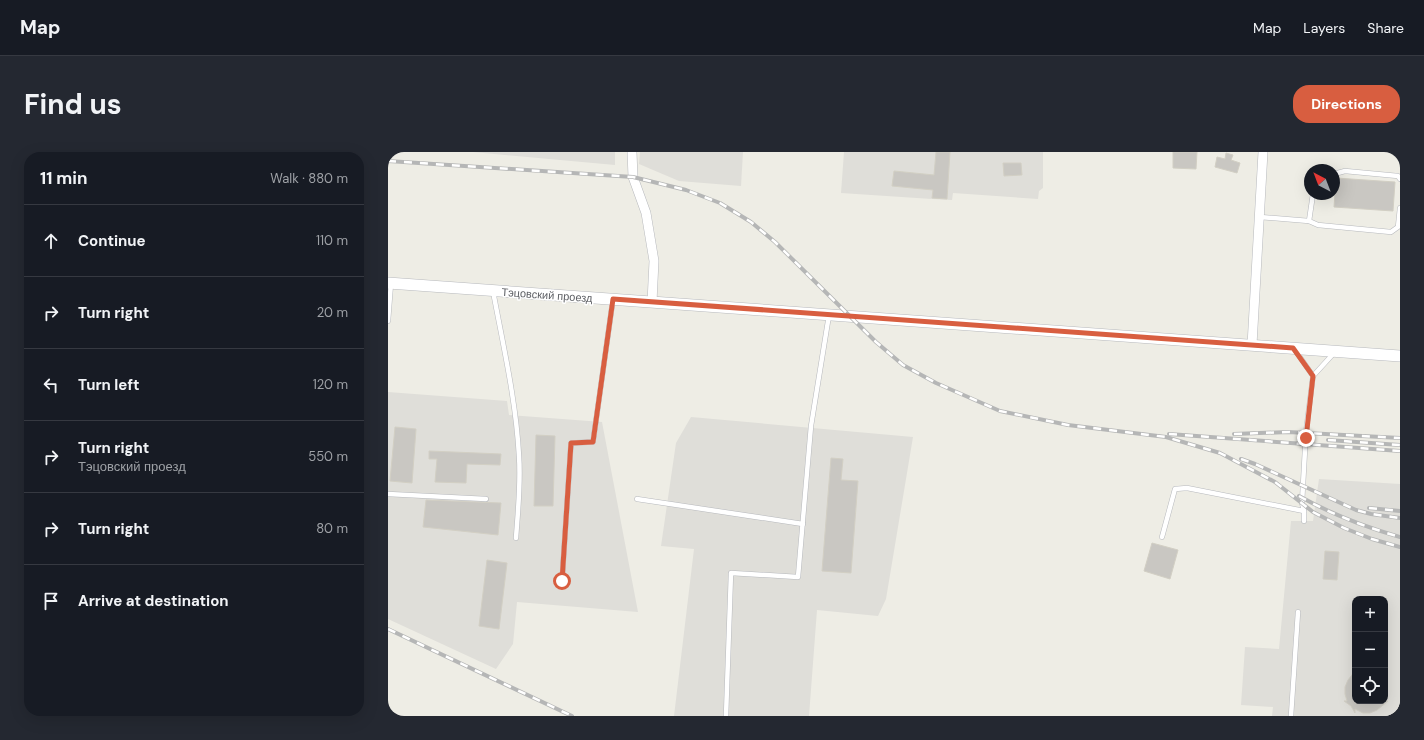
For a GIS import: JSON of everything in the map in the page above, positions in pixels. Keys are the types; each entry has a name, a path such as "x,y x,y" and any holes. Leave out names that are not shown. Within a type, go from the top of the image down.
{"street":[{"path":"632,152 634,177 646,213 654,261 652,302"},
{"path":"1252,345 1263,152"},
{"name":"Тэцовский проезд","path":"390,283 1400,356"}],"lane":[{"path":"1340,172 1345,171 1398,176 1400,179"},
{"path":"1309,221 1312,200"},
{"path":"1260,217 1309,221 1318,225 1391,232 1398,227 1400,208"},
{"path":"388,321 390,283"},
{"path":"493,291 513,400 519,455 520,490 516,538"},
{"path":"562,581 571,443 593,442 613,299"},
{"path":"726,716 731,573 798,576 812,426 828,315"},
{"path":"1293,348 1313,376"},
{"path":"1304,521 1302,503 1306,432 1313,376 1336,352"},
{"path":"1162,537 1176,489 1187,488 1304,511"},
{"path":"388,494 486,499"},
{"path":"637,499 803,524"},
{"path":"1291,716 1298,612"}],"shaded area":[{"path":"473,152 615,152 615,165"},
{"path":"640,152 743,152 741,186 679,181 639,164"},
{"path":"844,152 1043,152 1043,188 1039,191 1038,199 953,193 952,200 841,193"},
{"path":"388,392 507,401 509,415 602,422 638,612 517,602 513,644 496,669 388,619"},
{"path":"691,417 913,437 886,599 878,616 817,610 809,716 674,716 694,549 661,546 676,443"},
{"path":"1319,479 1400,484 1400,716 1272,716 1273,707 1241,705 1245,647 1279,649 1291,521 1313,521"}],"building":[{"path":"936,152 950,152 947,199 932,198 933,190 892,186 894,171 934,175"},
{"path":"1173,152 1197,152 1196,169 1173,168"},
{"path":"1226,153 1233,155 1231,160 1240,163 1237,173 1215,167 1217,157 1225,159"},
{"path":"1003,163 1021,163 1022,175 1004,176"},
{"path":"1340,178 1395,182 1393,211 1334,207 1334,200 1340,200"},
{"path":"395,427 416,429 412,483 390,481"},
{"path":"536,435 555,436 553,506 534,506"},
{"path":"429,451 501,454 500,465 467,464 466,483 435,482 437,459 429,459"},
{"path":"831,458 843,459 841,480 858,481 851,573 822,571"},
{"path":"426,500 501,503 498,535 423,527"},
{"path":"1152,543 1178,550 1170,579 1144,571"},
{"path":"1325,551 1339,552 1337,580 1323,579"},
{"path":"487,560 507,563 499,629 479,626"},
{"path":"1352,675 1352,704 1384,704 1370,713 1363,713 1355,709 1355,713 1351,706 1344,701 1347,701 1345,687"}],"railway":[{"path":"388,161 633,177 686,190 720,203 751,222 775,242 876,342 903,365 936,383 1000,411 1068,425 1166,437 1220,453 1275,482 1313,512 1344,528 1372,539 1400,547"},
{"path":"1234,434 1288,432 1400,438"},
{"path":"1169,434 1400,451"},
{"path":"1328,440 1400,445"},
{"path":"1241,459 1356,510 1371,514 1400,518"},
{"path":"1299,496 1348,520 1400,537"},
{"path":"1369,508 1400,511"},
{"path":"388,629 572,716"}],"route":[{"path":"562,581 571,443 593,442 613,299 1293,348 1313,376 1306,438"}]}
